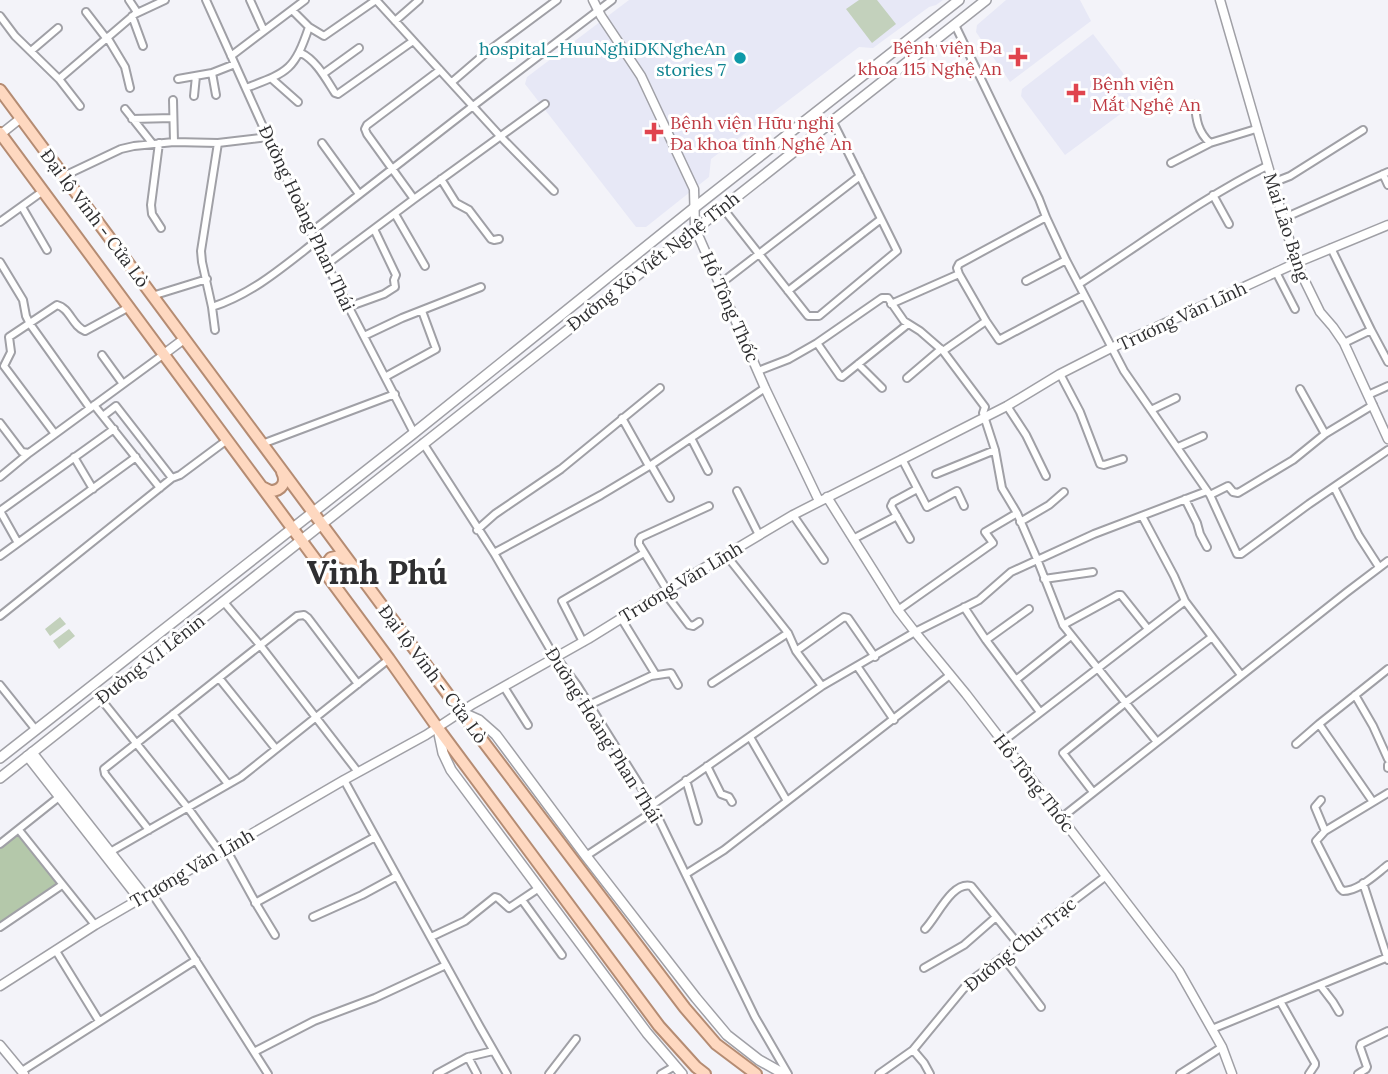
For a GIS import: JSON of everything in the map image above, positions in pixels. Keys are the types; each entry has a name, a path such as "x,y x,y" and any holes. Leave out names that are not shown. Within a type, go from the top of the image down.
{"main road":[{"name":"Đường Xô Viết Nghệ Tĩnh","path":"313,513 959,0"},
{"name":"Đường Xô Viết Nghệ Tĩnh","path":"301,540 986,0"},
{"path":"945,11 955,25"},
{"path":"859,79 869,92"},
{"name":"Đại lộ Vinh - Cửa Lò","path":"0,90 461,712 685,1008 716,1044 756,1074"},
{"name":"Đại lộ Vinh - Cửa Lò","path":"0,134 659,1026 695,1067 705,1074"},
{"path":"262,487 270,492 279,489 285,480 282,471"},
{"name":"Đường V.I Lênin","path":"0,758 313,513"},
{"name":"Đường V.I Lênin","path":"0,778 301,540"},
{"path":"327,575 326,566 331,558 340,556 348,560"},
{"path":"461,712 479,720 493,731 586,856 727,1035 759,1060 786,1074"},
{"path":"437,727 448,764 648,1033 682,1074"},
{"path":"36,730 46,742"}],"street":[{"path":"130,0 143,46"},
{"path":"59,79 135,14 165,0"},
{"name":"Đường Hoàng Phan Thái","path":"206,0 315,243 414,433"},
{"path":"250,0 264,30"},
{"path":"231,56 305,0"},
{"path":"292,10 309,27 327,35 376,0 554,191"},
{"path":"395,21 419,0"},
{"path":"452,82 487,52 557,0"},
{"name":"Hồ Tông Thốc","path":"593,0 597,10 636,66 694,189 695,228 765,387 823,499 853,539 898,610 1179,971 1222,1047 1232,1074"},
{"path":"311,232 612,0"},
{"name":"Mai Lão Bạng","path":"1220,0 1296,263 1320,312 1344,343 1388,439"},
{"path":"86,12 125,67 130,88"},
{"path":"0,16 15,36 59,79 80,106"},
{"path":"955,25 1066,260 1111,348 1150,410 1209,493 1236,553 1239,555 1388,450"},
{"path":"246,88 272,79 289,67 301,53 309,27"},
{"path":"31,51 58,28"},
{"path":"301,53 309,57 338,94 413,41"},
{"path":"323,74 359,48"},
{"path":"178,79 212,73 235,64"},
{"path":"414,199 366,132 366,128 440,70"},
{"path":"212,73 216,95"},
{"path":"194,96 196,76"},
{"path":"272,79 298,103"},
{"path":"173,100 174,142"},
{"path":"327,264 545,104"},
{"path":"1195,104 1199,127 1210,143"},
{"path":"125,109 155,143 151,207 162,228"},
{"path":"0,134 21,118"},
{"path":"132,119 173,118"},
{"path":"722,208 808,316 819,316 897,251 832,120"},
{"path":"1171,163 1210,143 1256,129"},
{"path":"1272,183 1290,176 1363,130"},
{"path":"64,176 125,148 155,143 218,143 268,137"},
{"path":"215,330 201,251 218,143"},
{"path":"322,143 359,194"},
{"path":"1079,284 1213,195 1267,166"},
{"path":"1282,219 1386,173 1388,186"},
{"path":"720,284 860,176"},
{"path":"441,179 456,203 469,210 491,239 499,239"},
{"path":"0,222 43,191"},
{"path":"1213,195 1229,224"},
{"path":"22,207 47,250"},
{"path":"395,214 425,266"},
{"path":"1046,217 959,264 959,274 996,339 1000,340 1084,295"},
{"path":"788,291 881,219"},
{"name":"Trương Văn Lĩnh","path":"0,986 95,925 583,642 793,515 1007,406 1060,374 1111,348 1296,263 1388,225"},
{"path":"348,307 384,294 395,287 396,275 374,229"},
{"path":"212,307 262,283 315,243"},
{"path":"1331,248 1388,362"},
{"path":"1026,281 1066,260"},
{"path":"0,262 23,300 30,324 92,407 114,429 160,488"},
{"path":"1276,272 1295,309"},
{"path":"891,304 959,274"},
{"path":"152,296 206,279"},
{"path":"364,336 481,287"},
{"path":"758,371 789,359 882,298 887,298 908,324 942,350 985,407 984,417 995,450 1002,488 1017,513 1063,625 1157,742"},
{"path":"55,434 4,366 11,352 9,337 59,304 78,328 85,331 129,307"},
{"path":"386,377 437,348 422,311"},
{"path":"907,378 942,350 986,321"},
{"path":"817,343 841,377 908,324"},
{"path":"1344,343 1371,330"},
{"path":"0,477 184,339"},
{"path":"102,355 123,384"},
{"path":"858,364 882,388"},
{"path":"1060,374 1080,412 1100,464 1123,459"},
{"path":"1368,395 1388,386"},
{"path":"494,553 650,466 765,387"},
{"path":"477,530 495,514 561,469 660,388"},
{"path":"1300,389 1325,434"},
{"path":"262,444 395,394"},
{"path":"107,396 172,478"},
{"path":"1150,410 1177,398"},
{"path":"586,856 653,808 686,780 822,686 986,594 1011,572 1094,534 1185,499 1228,486 1238,493 1300,456 1325,434 1373,405"},
{"path":"103,416 116,406"},
{"path":"1007,406 1026,435 1046,476"},
{"path":"622,418 670,498"},
{"path":"0,424 22,452 29,453"},
{"path":"18,543 0,511 114,429"},
{"path":"1178,447 1203,436"},
{"path":"691,438 708,471"},
{"path":"0,616 172,478 227,440"},
{"name":"Đường Hoàng Phan Thái","path":"423,443 494,553 555,657 589,705 653,808 755,1017 786,1074"},
{"path":"936,474 995,450"},
{"path":"75,457 93,489"},
{"path":"0,556 136,457"},
{"path":"902,459 927,507 957,491 964,506"},
{"path":"1334,486 1359,536 1379,567"},
{"path":"910,539 891,507 892,503 917,489"},
{"path":"737,491 759,535"},
{"path":"1020,522 1049,505 1064,492"},
{"path":"1185,499 1207,547"},
{"path":"699,622 693,626 689,625 665,591 639,543 641,537 709,506"},
{"path":"898,610 993,543 985,532 1017,513"},
{"path":"793,515 824,560"},
{"path":"853,539 897,516"},
{"path":"1142,516 1185,601 1241,675"},
{"path":"583,642 562,601 644,553"},
{"path":"726,555 788,633 796,651 822,686"},
{"path":"1061,818 1388,561"},
{"path":"1044,579 1093,572"},
{"path":"1063,625 1121,595 1148,629"},
{"path":"223,601 358,772"},
{"path":"1003,742 1185,601"},
{"path":"964,607 1040,712"},
{"path":"986,640 1029,609"},
{"path":"149,830 104,773 106,767 297,616 304,615 308,618 358,684"},
{"path":"796,651 844,617 848,618 874,657"},
{"path":"621,618 656,675"},
{"path":"712,683 788,633"},
{"path":"1017,679 1071,636"},
{"path":"1093,792 1063,753 1212,637"},
{"path":"110,852 246,774 389,659"},
{"path":"857,666 894,720"},
{"path":"1296,744 1386,671 1388,679"},
{"path":"589,705 656,675 671,673 678,685"},
{"path":"686,874 724,850 950,675"},
{"path":"219,678 276,749"},
{"path":"0,685 36,730"},
{"path":"504,687 528,725"},
{"path":"1355,695 1388,759"},
{"path":"100,698 223,851 275,935"},
{"path":"173,714 228,784"},
{"path":"1319,724 1373,802"},
{"path":"750,737 787,801"},
{"path":"29,754 59,797 145,896"},
{"path":"29,754 196,960 268,1074"},
{"path":"707,766 721,794 729,797 732,802"},
{"path":"344,780 507,1074"},
{"path":"686,780 698,821"},
{"path":"1388,793 1325,831 1317,837 1316,842 1343,891 1363,883 1388,865"},
{"path":"0,844 59,797"},
{"path":"1321,800 1315,807 1325,831"},
{"path":"19,830 95,925"},
{"path":"256,903 375,837"},
{"path":"313,917 397,876"},
{"name":"Đường Chu Trạc","path":"879,1074 913,1049 969,982 1106,876"},
{"path":"1212,1029 1388,958 1363,883"},
{"path":"925,929 946,899 967,884 1019,945"},
{"path":"0,927 62,885"},
{"path":"431,937 465,921 495,897 509,908 539,888"},
{"path":"522,900 562,956"},
{"path":"924,968 964,945 996,917"},
{"path":"56,951 99,1021"},
{"path":"1003,957 1041,1007"},
{"path":"0,1045 23,1073 196,960"},
{"path":"254,1052 314,1021 375,998 446,965"},
{"path":"1320,985 1339,1012"},
{"path":"1280,1001 1315,1064 1308,1074"},
{"path":"1358,1074 1367,1067 1361,1044 1388,1031"},
{"path":"550,1074 576,1039"},
{"path":"1180,1074 1222,1047"},
{"path":"913,1049 930,1074"},
{"path":"437,1074 468,1058 494,1051"},
{"path":"468,1058 477,1074"},
{"path":"660,1074 675,1066"}],"shaded area":[{"name":"Bệnh viện Hữu nghị Đa khoa tỉnh Nghệ An","path":"629,0 943,0 929,7 873,48 859,47 711,159 709,177 646,227 636,227 525,84 527,77"},
{"name":"Bệnh viện Đa khoa 115 Nghệ An","path":"1006,0 1080,0 1091,21 1010,82 976,32 977,25"},
{"name":"Bệnh viện Mắt Nghệ An","path":"1093,34 1123,73 1134,104 1065,155 1021,96 1022,89"}],"green space":[{"path":"859,0 877,0 896,24 872,43 846,9"},
{"path":"60,617 66,624 50,636 45,629"},
{"path":"69,629 75,636 59,649 53,641"},
{"path":"19,830 62,885 0,927 0,844"}],"place":[{"name":"Bệnh viện Đa khoa 115 Nghệ An","path":"1018,57"},
{"name":"hospital_HuuNghiDKNgheAn stories 7","path":"740,58"},
{"name":"Bệnh viện Mắt Nghệ An","path":"1076,93"},
{"name":"Bệnh viện Hữu nghị Đa khoa tỉnh Nghệ An","path":"654,132"}],"district":[{"name":"Vinh Phú","path":"377,572"}]}
